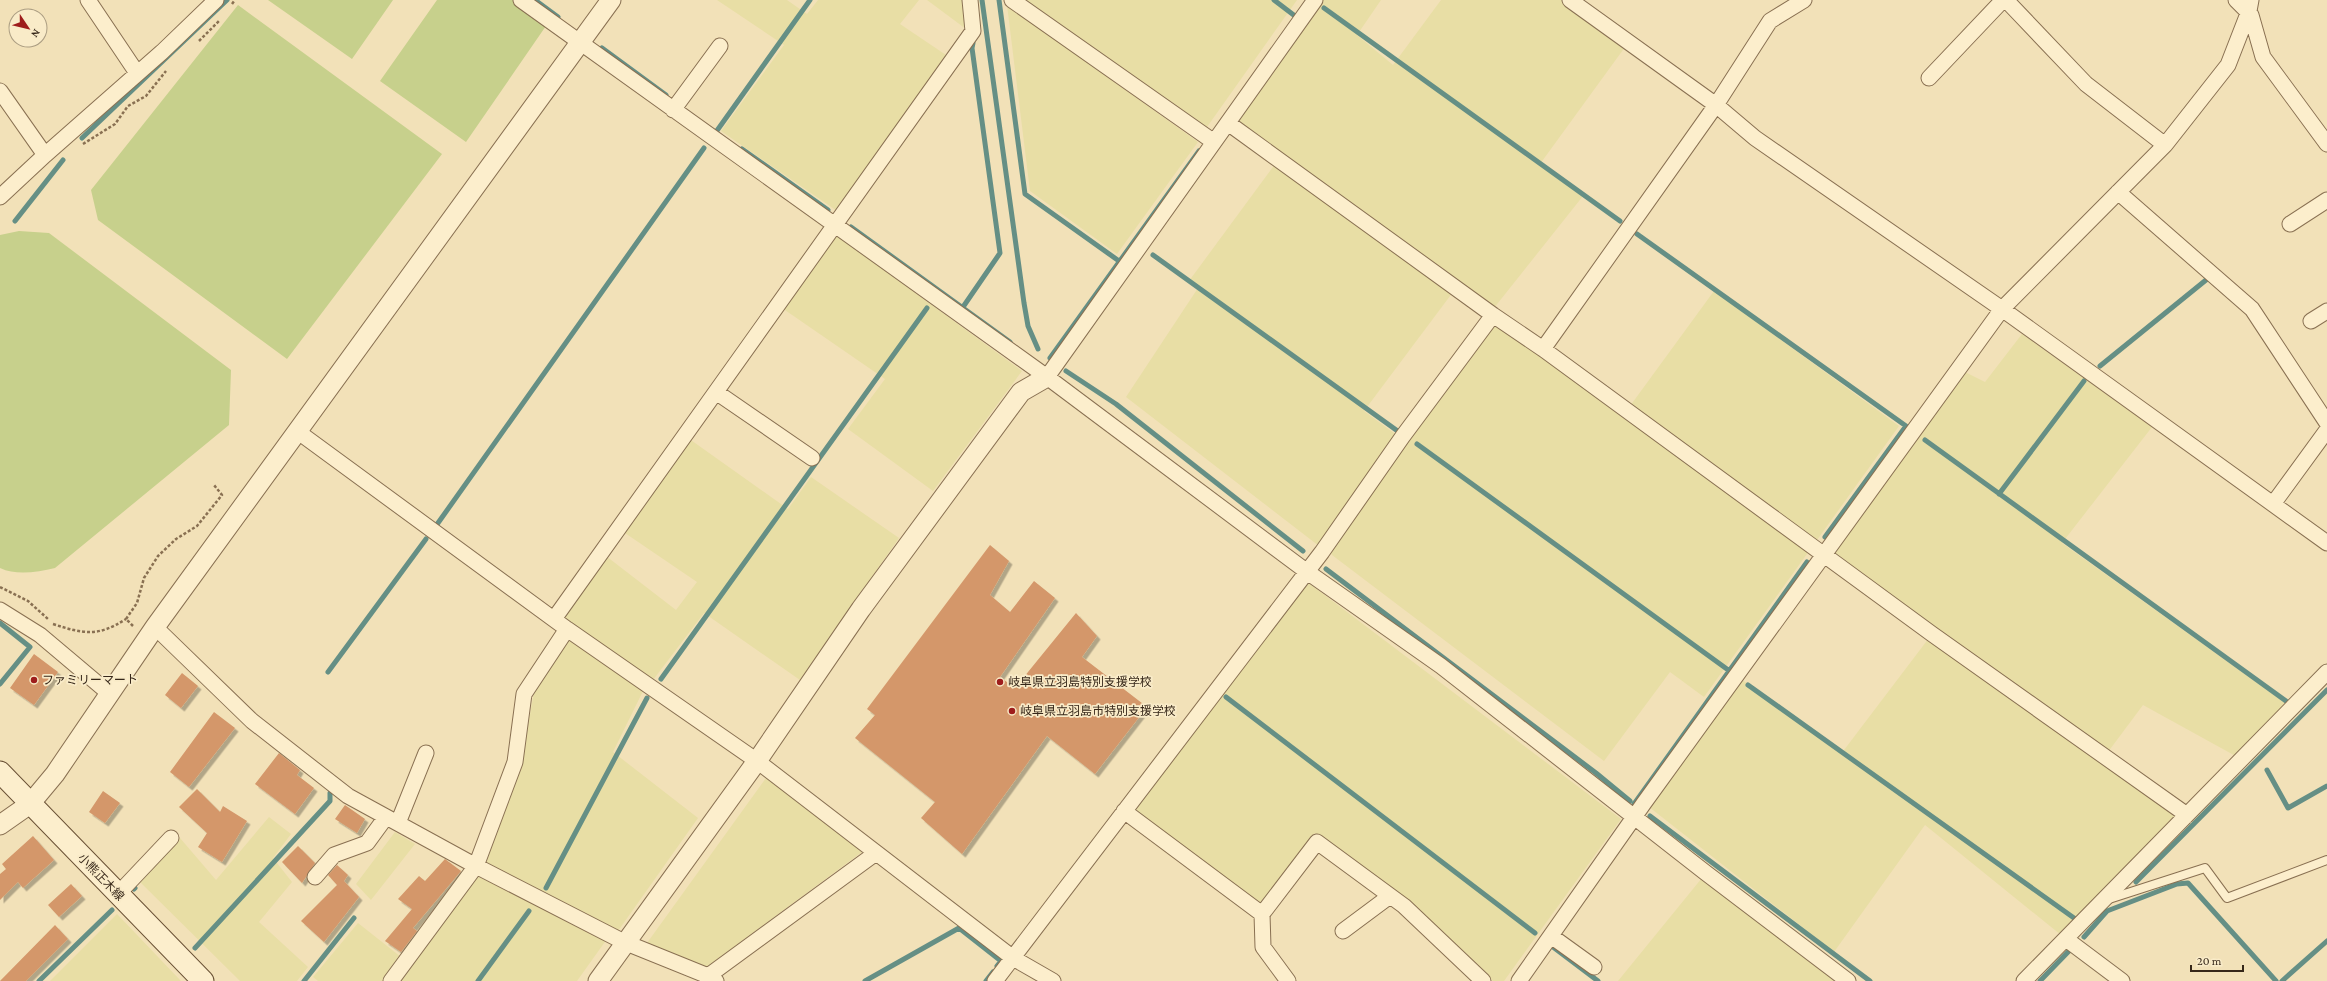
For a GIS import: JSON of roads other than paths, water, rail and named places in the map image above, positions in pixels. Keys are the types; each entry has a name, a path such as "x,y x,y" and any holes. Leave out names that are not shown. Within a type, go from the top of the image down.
{"main road":[{"name":"小熊正木線","path":"0,772 203,981"}],"street":[{"path":"88,0 137,73"},
{"path":"0,197 216,0"},
{"path":"521,0 673,110 835,224 1046,377 1306,571 1441,666 1634,818 1848,981"},
{"path":"0,825 30,804 55,774 110,694 147,629 297,431 611,0"},
{"path":"554,619 973,31 970,0"},
{"path":"1012,0 1214,142"},
{"path":"598,981 624,942 757,761 861,609 1021,392 1046,377 1315,0"},
{"path":"1570,0 1716,105 1755,138 2002,309 2327,543"},
{"path":"1543,349 1716,105 1770,21 1804,0"},
{"path":"1929,78 2003,0"},
{"path":"2006,0 2086,84 2165,145"},
{"path":"2236,0 2250,6"},
{"path":"1519,981 1634,818 2002,309 2165,145 2228,65 2250,6"},
{"path":"2250,6 2263,56 2327,144"},
{"path":"673,110 720,46"},
{"path":"0,91 45,155"},
{"path":"1228,123 1493,315 1543,349 1824,555 2187,815"},
{"path":"2118,192 2252,308 2327,422"},
{"path":"2290,224 2327,200"},
{"path":"2311,322 2327,311"},
{"path":"995,981 1306,571 1322,552 1403,436 1493,315"},
{"path":"716,392 812,458"},
{"path":"2273,504 2327,430"},
{"path":"297,431 567,629 757,761 1013,958 1053,981"},
{"path":"0,610 40,635 110,694"},
{"path":"147,629 252,721 348,796 476,866 624,942 712,978 876,853"},
{"path":"391,981 476,866 515,762 524,694 567,629"},
{"path":"2024,981 2106,900 2327,672"},
{"path":"315,877 334,855 367,843 392,820 426,753"},
{"path":"1124,811 1262,914"},
{"path":"118,894 171,838"},
{"path":"1288,981 1263,946 1262,914 1317,842 1404,906 1483,981"},
{"path":"1343,931 1390,896"},
{"path":"1551,936 1594,967"},
{"path":"2066,939 2122,981"}],"lane":[{"path":"2106,900 2204,868 2227,898 2327,860"}],"waterway":[{"path":"82,138 227,0"},
{"path":"535,0 558,17"},
{"path":"716,132 810,0"},
{"path":"982,0 1024,303 1028,326 1038,349"},
{"path":"999,0 1025,194 1119,261"},
{"path":"1274,0 1295,16"},
{"path":"1324,8 1620,221"},
{"path":"963,307 1000,253 972,48 973,43"},
{"path":"602,48 666,95"},
{"path":"438,523 704,148"},
{"path":"742,149 828,210"},
{"path":"1050,358 1199,151"},
{"path":"15,221 63,160"},
{"path":"851,227 1010,342"},
{"path":"1637,234 1906,426 1825,537"},
{"path":"1153,255 1399,432"},
{"path":"2100,366 2206,280"},
{"path":"661,679 927,308"},
{"path":"1066,371 1116,404 1303,551"},
{"path":"1999,494 2084,381"},
{"path":"1925,440 2286,701"},
{"path":"1417,444 1731,672"},
{"path":"328,672 426,539"},
{"path":"1634,804 1807,562"},
{"path":"1326,569 1596,773 1630,801"},
{"path":"0,623 30,647 0,684"},
{"path":"1748,685 2074,918"},
{"path":"2136,882 2327,690"},
{"path":"1226,697 1535,933"},
{"path":"546,888 647,698"},
{"path":"2267,770 2288,808 2327,786"},
{"path":"195,948 330,801 330,793"},
{"path":"1650,816 1870,981"},
{"path":"2084,937 2107,911 2177,884 2188,883 2276,981"},
{"path":"39,981 112,910"},
{"path":"478,981 529,911"},
{"path":"304,981 354,918"},
{"path":"865,981 959,928 1001,961 997,966"},
{"path":"2282,981 2327,941"},
{"path":"1553,947 1598,981"},
{"path":"2040,981 2070,950"},
{"path":"986,981 993,972"}],"place":[{"name":"ファミリーマート","path":"34,680"},
{"name":"岐阜県立羽島特別支援学校","path":"1000,682"},
{"name":"岐阜県立羽島市特別支援学校","path":"1012,711"}]}
